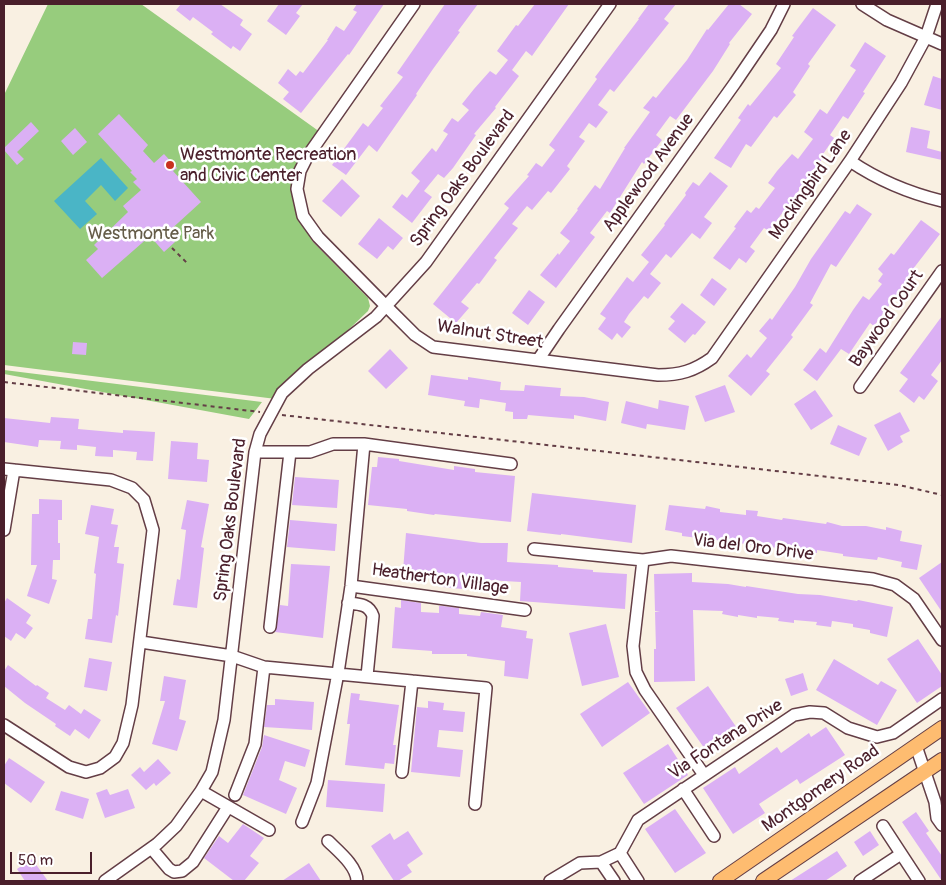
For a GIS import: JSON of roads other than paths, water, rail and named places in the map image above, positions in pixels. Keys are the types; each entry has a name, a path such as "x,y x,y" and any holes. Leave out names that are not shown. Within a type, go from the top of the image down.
{"main road":[{"name":"Montgomery Road","path":"720,881 942,728"},
{"path":"763,881 942,760"}],"street":[{"name":"Walnut Street","path":"414,4 306,157 300,171 297,189 303,216 318,237 415,335 433,347 658,375 674,375 691,370"},
{"name":"Spring Oaks Boulevard","path":"105,881 152,848 176,826 212,772 224,720 255,452 260,434 270,413 282,393 296,379 376,317 426,262 610,4"},
{"name":"Applewood Avenue","path":"538,360 735,83 771,30 784,4"},
{"path":"862,4 887,20 942,44"},
{"name":"Mockingbird Lane","path":"691,370 712,358 850,161 901,83 926,37 937,4"},
{"path":"850,161 883,181 911,192 942,200"},
{"name":"Baywood Court","path":"860,387 942,271"},
{"path":"255,452 310,452 334,444 364,444 511,464"},
{"name":"Heatherton Village","path":"302,822 317,783 338,673 351,586 364,444"},
{"path":"270,627 290,452"},
{"path":"4,530 9,469 111,480 132,488 144,500 153,530 132,705 123,743 115,757 100,768 86,772 70,767 4,725"},
{"name":"Via del Oro Drive","path":"534,549 643,560 671,556 873,579 895,585 914,599 942,640"},
{"path":"643,560 633,646 636,672 645,690 704,775"},
{"name":"Heatherton Village","path":"351,586 525,610"},
{"path":"348,603 363,605 368,608 373,616 367,676"},
{"path":"141,642 232,656 264,668 338,673 486,688 475,804"},
{"path":"235,795 255,744 264,668"},
{"path":"402,772 412,681"},
{"name":"Via Fontana Drive","path":"620,853 638,820 794,715 810,712 824,713 848,728 877,736 893,733 942,699"},
{"path":"916,746 924,773 938,799 937,818 942,825"},
{"path":"683,789 714,836"},
{"path":"201,791 269,830"},
{"path":"152,848 169,869 174,872 182,871 193,862 228,807"},
{"path":"883,826 919,881"},
{"path":"328,841 350,865 357,877 357,881"},
{"path":"550,881 580,863 601,862 620,853 638,881"},
{"path":"860,881 901,854"},
{"path":"601,862 614,881"}],"water":[{"path":"101,158 128,188 115,201 101,185 85,201 97,214 80,229 54,201"}],"place":[{"name":"Westmonte Recreation and Civic Center","path":"170,165"}],"park label":[{"name":"Westmonte Park","path":"151,234"}]}
